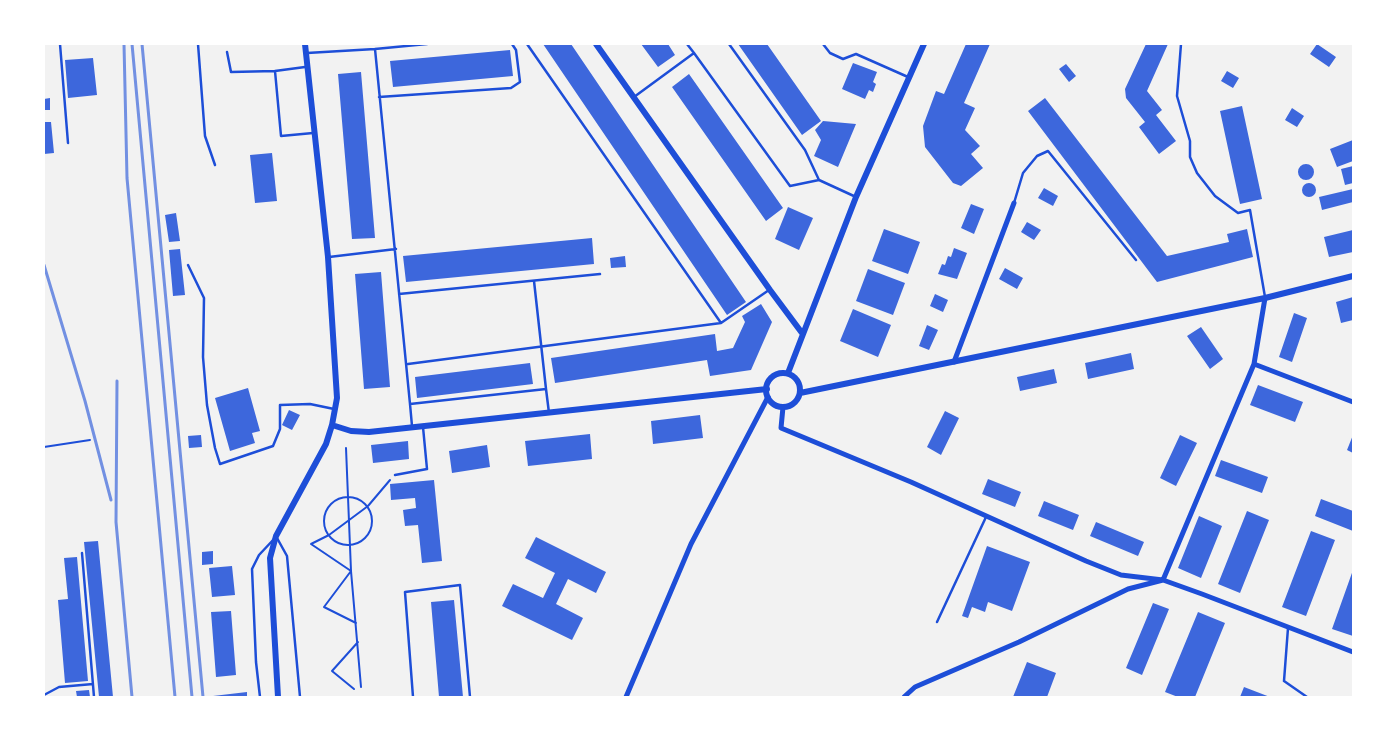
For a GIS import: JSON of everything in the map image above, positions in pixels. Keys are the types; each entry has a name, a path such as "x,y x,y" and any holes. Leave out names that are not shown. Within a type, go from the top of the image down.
{"street":[{"path":"278,697 270,558 276,536 326,444 336,409 337,398 328,257 305,44"},
{"path":"596,44 770,290 802,332"},
{"path":"788,373 802,332 856,197 924,44"},
{"path":"954,362 1014,203"},
{"path":"800,393 1265,298 1353,276"},
{"path":"1163,580 1254,364 1265,298"},
{"path":"1254,364 1353,402"},
{"path":"788,373 799,383 800,393 794,403 783,407 774,404 768,397 766,389 773,376 788,373"},
{"path":"332,425 351,431 369,432 766,389"},
{"path":"626,697 691,544 768,397"},
{"path":"783,407 781,428 1121,575 1163,580 1353,652"},
{"path":"904,697 915,687 1019,642 1128,589 1163,580"}],"lane":[{"path":"60,44 68,143"},
{"path":"198,44 205,136 215,165"},
{"path":"306,53 428,44"},
{"path":"379,97 511,88 520,82 516,50 512,44"},
{"path":"527,44 721,323"},
{"path":"687,44 790,186 819,180 856,197"},
{"path":"729,44 806,150 819,180"},
{"path":"823,44 830,54 843,59 856,54 909,78"},
{"path":"1181,44 1177,96 1190,142 1190,157 1197,173 1215,196 1238,213 1250,210 1265,298"},
{"path":"375,48 399,294 408,364 412,427"},
{"path":"227,52 231,72 275,71 307,67"},
{"path":"634,97 694,53"},
{"path":"275,71 281,136 314,133"},
{"path":"1014,203 1023,173 1037,156 1048,151 1136,260"},
{"path":"328,257 396,249"},
{"path":"188,265 204,298 204,357 207,405 220,464 273,446 280,429 280,405 310,404 336,409"},
{"path":"399,294 600,274"},
{"path":"534,281 549,414"},
{"path":"408,364 721,323 770,290"},
{"path":"410,404 546,389"},
{"path":"395,475 427,469 422,426"},
{"path":"937,622 986,516"},
{"path":"260,697 256,662 252,569 258,555 276,536 288,556 300,697"},
{"path":"82,553 94,697"},
{"path":"414,697 405,592 460,585 470,697"},
{"path":"1288,627 1284,681 1307,697"},
{"path":"44,696 59,687 93,684"}],"path":[{"path":"44,447 90,440"},
{"path":"346,448 351,571 361,687"},
{"path":"351,571 311,544 329,535 368,506 395,475"},
{"path":"347,496 362,501 368,506 372,522 366,537 351,545 335,541 325,528 325,513 333,501 347,496"},
{"path":"351,571 324,607 356,624"},
{"path":"354,689 332,671 358,642"}],"building":[{"path":"543,44 571,44 746,302 727,315"},
{"path":"641,44 668,44 675,55 658,67"},
{"path":"738,44 767,44 821,121 802,135"},
{"path":"966,44 990,44 964,103 975,108 965,130 980,146 971,154 983,168 961,186 953,183 925,147 923,126 936,91 944,94"},
{"path":"1146,44 1168,44 1147,91 1162,110 1156,115 1176,141 1159,154 1139,127 1145,122 1126,98 1125,89"},
{"path":"1317,44 1336,57 1329,67 1310,54"},
{"path":"510,50 513,76 393,87 390,61"},
{"path":"93,58 97,95 68,98 65,60"},
{"path":"853,63 877,72 873,82 876,84 873,92 869,90 865,99 842,89"},
{"path":"1066,64 1076,76 1069,82 1059,69"},
{"path":"1227,71 1239,78 1233,88 1221,81"},
{"path":"361,72 375,238 352,239 338,74"},
{"path":"689,74 783,208 766,221 672,87"},
{"path":"50,98 50,110 44,110 44,99"},
{"path":"1045,98 1167,256 1229,242 1227,234 1247,229 1253,257 1157,282 1028,111"},
{"path":"1242,106 1262,199 1240,204 1220,111"},
{"path":"1292,108 1304,116 1297,127 1285,120"},
{"path":"823,121 856,124 838,167 814,156 821,140 815,130"},
{"path":"44,122 51,122 54,153 44,154"},
{"path":"1353,140 1353,161 1337,167 1330,149"},
{"path":"272,153 277,201 255,203 250,155"},
{"path":"1306,164 1314,172 1306,180 1298,172"},
{"path":"1353,166 1353,183 1345,185 1341,169"},
{"path":"1309,183 1314,185 1316,190 1314,195 1309,197 1304,195 1302,190 1304,185"},
{"path":"1044,188 1058,196 1053,206 1038,198"},
{"path":"1353,189 1353,202 1322,210 1319,197"},
{"path":"971,204 984,209 974,234 961,228"},
{"path":"788,207 813,218 799,250 775,239"},
{"path":"176,213 180,241 169,242 165,215"},
{"path":"1027,222 1041,230 1034,240 1021,232"},
{"path":"884,229 920,242 908,274 872,261"},
{"path":"1353,230 1353,252 1329,257 1324,237"},
{"path":"592,238 594,264 406,282 403,256"},
{"path":"954,248 967,253 957,279 938,274 942,264 945,265 948,256 951,257"},
{"path":"180,249 185,295 173,296 169,250"},
{"path":"625,256 626,267 611,268 610,258"},
{"path":"1005,268 1023,278 1017,289 999,279"},
{"path":"868,269 905,283 893,315 856,301"},
{"path":"381,272 390,387 364,389 355,274"},
{"path":"935,294 948,300 943,312 930,306"},
{"path":"1353,297 1353,320 1341,323 1336,302"},
{"path":"761,304 772,322 751,370 710,376 707,360 555,383 551,358 715,334 717,351 733,348 745,322 742,316"},
{"path":"853,309 891,325 878,357 840,341"},
{"path":"1294,313 1307,318 1292,362 1279,357"},
{"path":"927,325 938,330 929,350 919,346"},
{"path":"1201,327 1223,359 1210,369 1187,336"},
{"path":"1131,353 1134,369 1088,379 1085,363"},
{"path":"530,363 533,384 417,398 415,377"},
{"path":"1054,369 1057,383 1020,391 1017,377"},
{"path":"1258,385 1303,402 1295,422 1250,405"},
{"path":"248,388 260,431 252,433 255,443 230,451 215,398"},
{"path":"289,410 300,415 292,430 282,425"},
{"path":"945,411 959,418 941,455 927,447"},
{"path":"700,415 703,438 653,444 651,421"},
{"path":"590,434 592,459 528,466 525,441"},
{"path":"201,435 202,447 189,448 188,436"},
{"path":"1180,435 1197,443 1176,486 1160,478"},
{"path":"1353,435 1353,453 1347,450"},
{"path":"408,441 409,459 373,463 371,445"},
{"path":"487,445 490,467 452,473 449,451"},
{"path":"1221,460 1268,477 1262,493 1215,476"},
{"path":"988,479 1021,492 1015,507 982,494"},
{"path":"434,480 442,561 422,563 418,525 405,526 403,510 416,508 415,498 391,500 390,484"},
{"path":"1321,499 1353,511 1353,531 1315,516"},
{"path":"1044,501 1079,515 1073,530 1038,516"},
{"path":"1247,511 1269,520 1240,593 1218,584"},
{"path":"1199,516 1222,526 1201,578 1178,568"},
{"path":"1096,522 1144,542 1138,556 1090,536"},
{"path":"1311,531 1335,540 1306,616 1282,607"},
{"path":"536,537 606,572 596,593 568,579 556,604 583,618 572,640 502,606 513,584 543,598 555,573 525,558"},
{"path":"98,541 113,697 99,697 84,542"},
{"path":"987,546 1030,562 1012,611 988,602 985,612 972,607 968,618 962,616"},
{"path":"213,551 213,564 202,565 202,552"},
{"path":"77,557 88,681 65,683 58,600 68,599 64,558"},
{"path":"232,566 235,595 212,597 209,568"},
{"path":"1353,570 1353,636 1332,629"},
{"path":"454,600 463,697 439,697 431,602"},
{"path":"1153,603 1169,609 1142,675 1126,668"},
{"path":"231,611 236,675 216,677 211,612"},
{"path":"1198,612 1225,623 1195,697 1178,697 1165,692"},
{"path":"1027,662 1056,673 1047,697 1013,697"},
{"path":"1244,687 1270,697 1240,697"},
{"path":"89,690 90,697 77,697 76,691"},
{"path":"247,692 247,697 213,697 213,696"}],"railway":[{"path":"124,44 127,178 175,697"},
{"path":"132,44 192,697"},
{"path":"142,44 203,697"},
{"path":"44,265 85,401 111,500"},
{"path":"117,381 116,522 132,697"}]}
